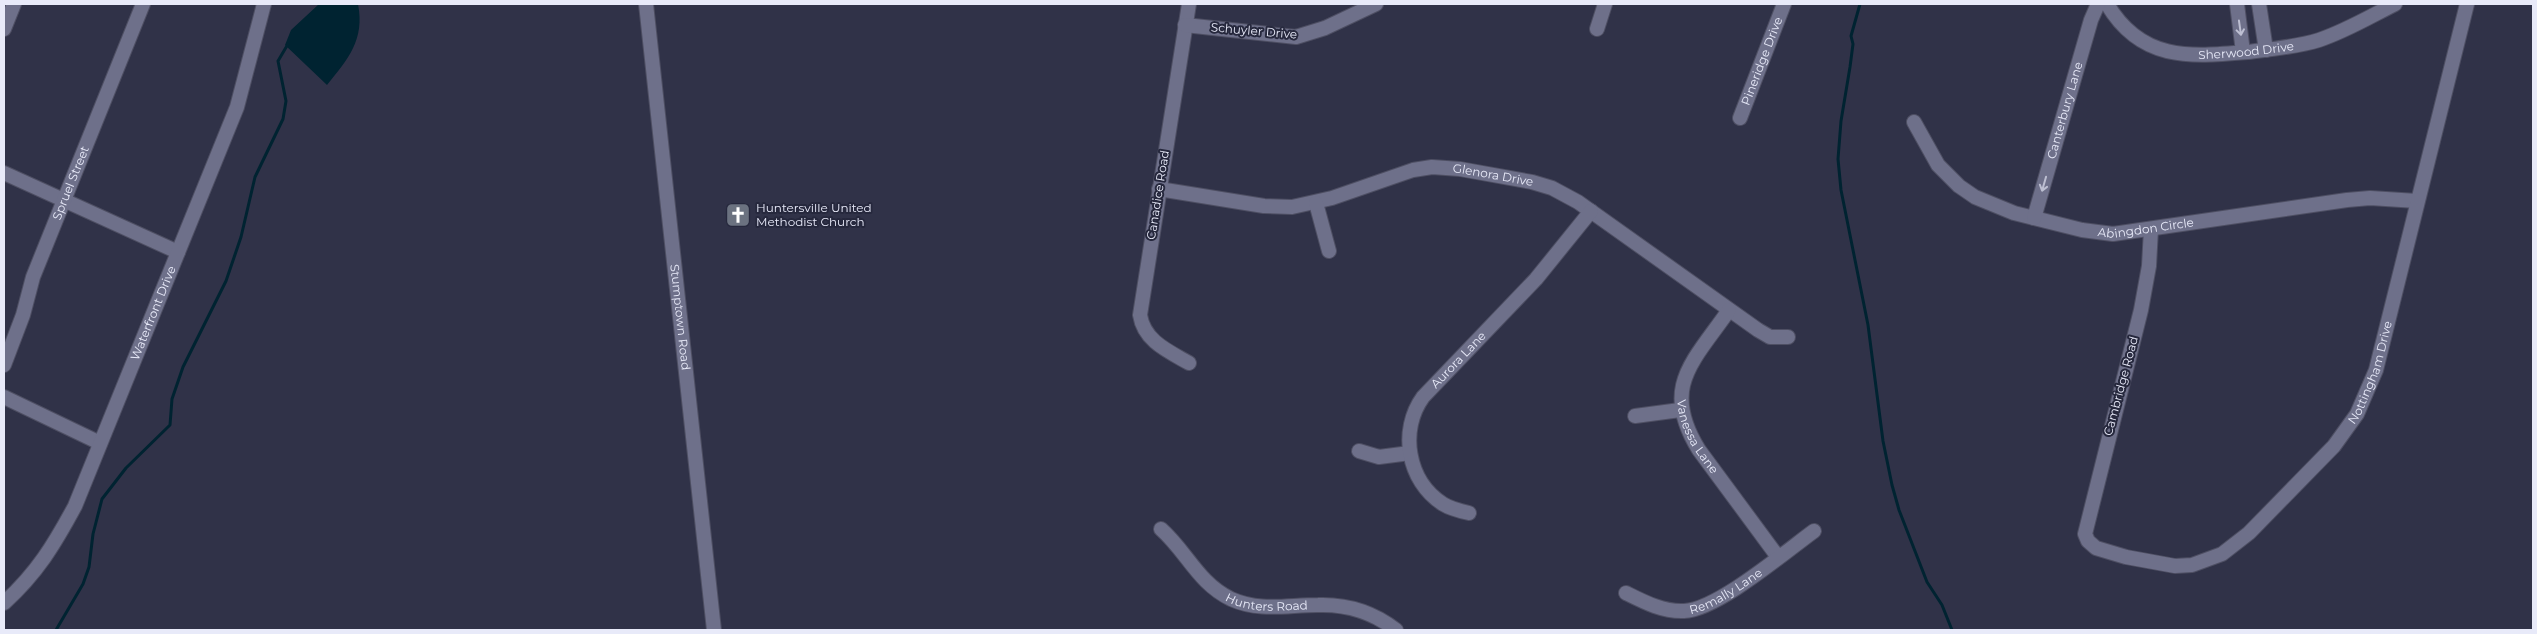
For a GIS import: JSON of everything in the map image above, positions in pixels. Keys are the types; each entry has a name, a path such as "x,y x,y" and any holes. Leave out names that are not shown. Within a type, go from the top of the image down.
{"street":[{"path":"4,29 14,4"},
{"name":"Spruel Street","path":"4,365 23,315 33,277 144,4"},
{"name":"Waterfront Drive","path":"4,603 17,591 51,551 75,506 237,107 264,4"},
{"name":"Stumptown Road","path":"646,4 714,630"},
{"name":"Canadice Road","path":"1188,4 1140,315 1141,322 1150,338 1189,363"},
{"name":"Schuyler Drive","path":"1186,25 1296,37 1325,28 1376,4"},
{"path":"1597,29 1605,4"},
{"name":"Pineridge Drive","path":"1740,118 1784,4"},
{"name":"Canterbury Lane","path":"2034,218 2091,20 2098,4"},
{"name":"Sherwood Drive","path":"2107,4 2129,33 2152,48 2195,55 2266,50 2317,41 2395,4"},
{"path":"2237,4 2244,52"},
{"path":"2259,4 2266,50"},
{"name":"Nottingham Drive","path":"2088,542 2096,548 2126,557 2175,566 2192,565 2222,554 2239,542 2298,484 2345,433 2370,390 2466,4"},
{"name":"Abingdon Circle","path":"1914,122 1932,157 1959,186 1992,205 2034,218 2098,233 2113,234 2151,229 2347,200 2370,198 2417,201"},
{"name":"Glenora Drive","path":"1159,189 1278,208 1316,203 1413,170 1432,167 1460,169 1532,182 1565,194 1591,210 1770,337 1778,339 1788,337"},
{"path":"4,173 178,252"},
{"path":"1316,203 1329,251"},
{"name":"Aurora Lane","path":"1469,513 1448,507 1438,500 1421,480 1410,453 1410,423 1420,402 1536,279 1591,210"},
{"name":"Cambridge Road","path":"2088,542 2085,531 2145,290 2151,229"},
{"name":"Vanessa Lane","path":"1730,310 1685,376 1680,397 1680,410 1689,434 1699,450 1778,557"},
{"path":"4,397 100,443"},
{"path":"1635,416 1680,410"},
{"path":"1359,451 1379,457 1410,453"},
{"name":"Hunters Road","path":"1161,528 1175,542 1206,583 1230,599 1260,608 1336,605 1374,616 1396,630"},
{"name":"Remally Lane","path":"1626,593 1666,610 1696,610 1717,601 1814,531"}],"water":[{"path":"319,4 358,4 360,17 357,39 353,48 327,85 285,45 291,30"}],"waterway":[{"path":"1860,4 1851,36 1853,44 1841,121 1838,159 1841,190 1868,325 1883,441 1892,485 1899,510 1927,582 1942,605 1952,630"},
{"path":"56,630 83,584 89,567 93,534 102,499 126,468 170,425 172,399 183,367 226,281 241,237 255,177 283,119 286,101 278,61 288,44"}],"place":[{"name":"Huntersville United Methodist Church","path":"738,215"}]}
